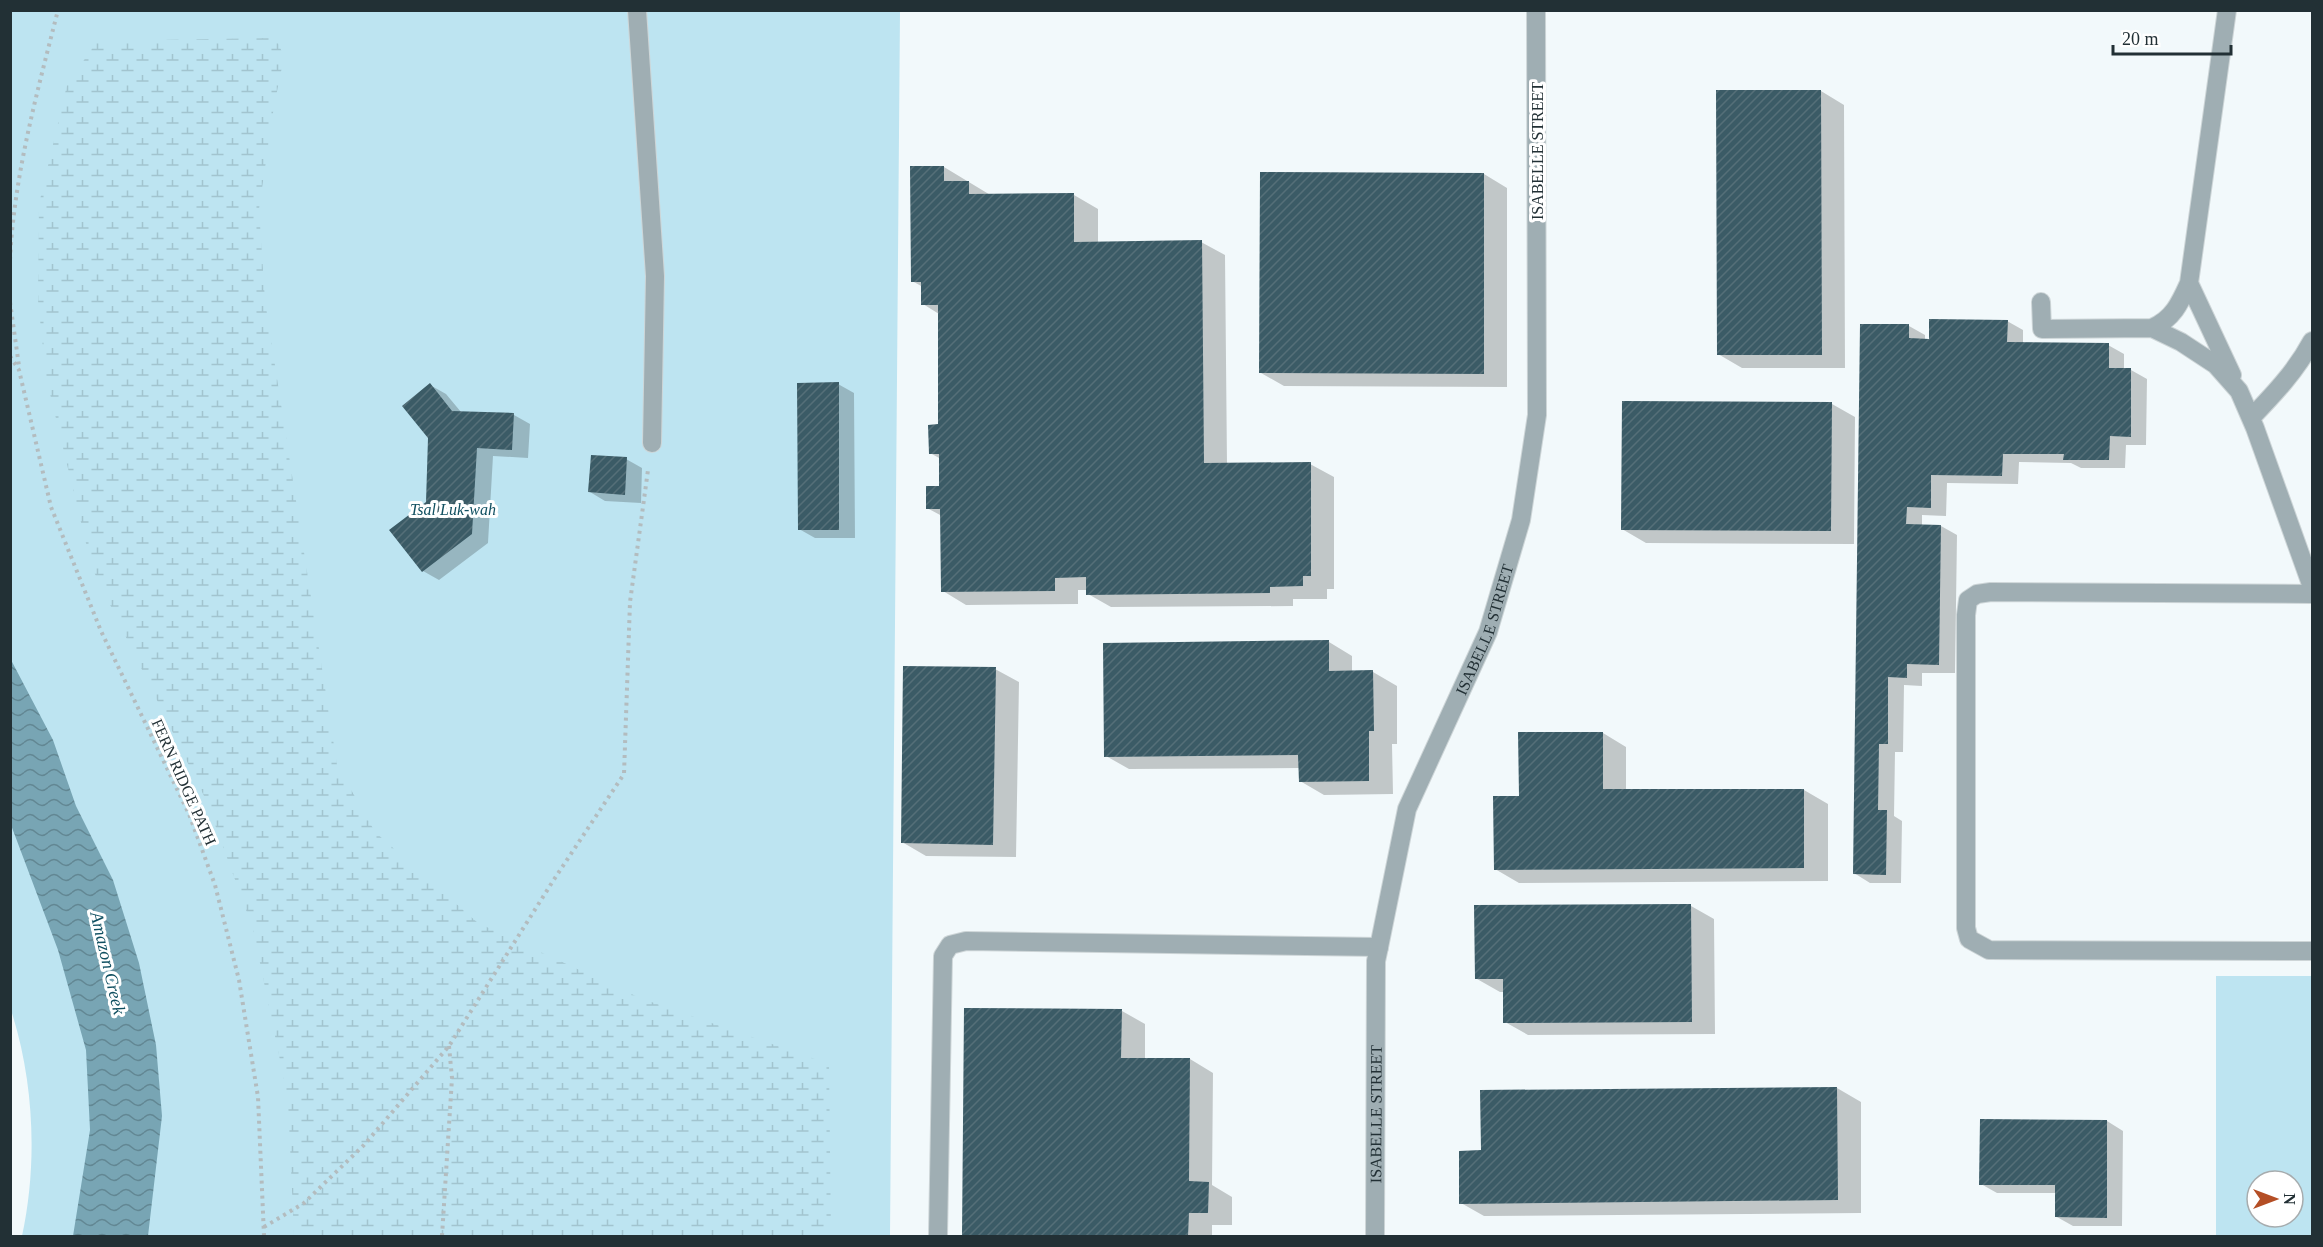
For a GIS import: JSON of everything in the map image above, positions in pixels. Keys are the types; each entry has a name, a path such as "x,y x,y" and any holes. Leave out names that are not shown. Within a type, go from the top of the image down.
{"street":[{"path":"637,10 655,276 652,443"},
{"name":"ISABELLE STREET","path":"1376,1236 1376,973 1379,946 1407,809 1488,632 1521,520 1537,415 1536,10"},
{"path":"2041,302 2042,329 2152,328 2164,323 2177,309 2189,283 2227,10"},
{"path":"2189,283 2251,418 2313,587"},
{"path":"2152,328 2181,342 2216,365 2239,391"},
{"path":"2251,418 2289,379 2313,341"},
{"path":"2313,594 1991,592 1977,594 1968,600 1966,615 1966,928 1970,939 1989,950 2313,951"},
{"path":"938,1236 943,956 950,945 966,941 1379,946"}],"path":[{"path":"10,261 12,217 25,142 58,10"},
{"path":"10,302 19,370"},
{"name":"FERN RIDGE PATH","path":"10,356 19,370 51,507 101,631 189,814 215,885 239,980 258,1097 264,1236"},
{"path":"264,1227 303,1203 364,1145 449,1046 553,881 624,774 630,602 652,443"},
{"path":"442,1236 452,1078 449,1046"}],"green space":[{"name":"Tsal Luk-wah","path":"10,11 900,11 890,1236 22,1236 32,1150 29,1092 18,1034 10,1007"},
{"path":"276,38 284,57 274,106 259,209 265,301 337,765 375,832 478,923 640,998 829,1064 831,1236 294,1236 288,1099 253,929 206,800 92,568 46,377 38,300 39,204 67,85 97,41"},
{"path":"2216,976 2312,976 2312,1236 2216,1236"}],"water":[{"name":"Amazon Creek","path":"10,658 53,740 76,806 113,880 139,963 156,1045 162,1116 148,1236 73,1236 90,1130 86,1050 58,950 11,825"}],"building":[{"path":"1716,90 1821,90 1822,355 1717,355"},
{"path":"910,166 944,166 944,181 969,181 969,194 1074,193 1074,242 1202,240 1204,463 1311,462 1311,576 1303,576 1303,586 1270,587 1270,593 1086,595 1086,577 1055,578 1055,591 941,592 940,509 926,509 926,486 939,486 939,454 929,454 928,425 938,424 938,305 921,305 921,282 911,282"},
{"path":"1260,172 1484,173 1484,374 1259,373"},
{"path":"1929,319 2008,320 2007,342 2109,343 2109,368 2131,368 2131,437 2110,436 2109,460 2063,460 2064,454 2003,454 2002,476 1931,475 1931,508 1907,507 1906,524 1941,525 1939,665 1907,664 1907,678 1888,677 1888,744 1879,744 1878,810 1887,810 1886,875 1853,874 1860,324 1909,324 1909,338 1929,339"},
{"path":"839,382 839,530 798,530 797,383"},
{"path":"430,383 452,411 514,413 512,450 477,448 472,534 422,572 389,530 426,502 428,438 402,406"},
{"path":"1622,401 1832,402 1831,531 1621,530"},
{"path":"591,455 627,457 625,495 588,492"},
{"path":"1329,640 1329,671 1373,670 1374,731 1369,731 1369,781 1299,782 1298,755 1104,757 1103,643"},
{"path":"903,666 996,667 993,845 901,843"},
{"path":"1518,732 1603,732 1603,789 1804,789 1804,868 1494,870 1493,796 1519,796"},
{"path":"1691,904 1692,1022 1503,1023 1503,979 1475,979 1474,905"},
{"path":"964,1008 1122,1009 1121,1058 1190,1058 1189,1181 1209,1182 1208,1213 1189,1213 1188,1236 962,1236"},
{"path":"1837,1087 1838,1200 1459,1204 1459,1151 1481,1150 1480,1090"},
{"path":"1980,1119 2107,1120 2107,1218 2055,1217 2055,1185 1979,1185"}]}
